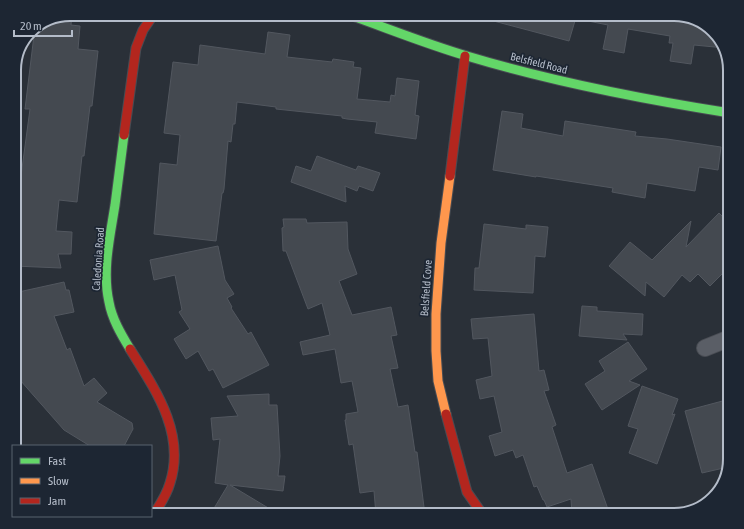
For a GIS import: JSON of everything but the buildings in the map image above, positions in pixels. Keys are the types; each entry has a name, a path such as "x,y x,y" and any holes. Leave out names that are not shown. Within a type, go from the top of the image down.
{"street":[{"name":"Caledonia Road","path":"148,21 145,25 136,48 110,237 107,291 113,318 124,342 161,398 168,414 172,432 174,454 172,479 158,508"},
{"name":"Belsfield Road","path":"367,21 465,56 550,79 666,104 723,112"},
{"name":"Belsfield Cove","path":"465,56 441,243 436,314 436,350 438,381 467,492 478,508"},
{"path":"706,348 723,341"}],"traffic: fast":[{"path":"366,21 452,51 532,74 630,96 723,112"},
{"path":"124,135 109,241 106,278 112,314 130,349"}],"traffic: slow":[{"path":"446,414 438,381 436,314 441,243 450,176"}],"traffic: jam":[{"path":"124,135 136,48 143,30 149,21"},
{"path":"450,176 465,56"},
{"path":"130,349 158,396 171,429 174,447 174,465 167,491 157,508"},
{"path":"446,414 467,492 478,508"}]}
